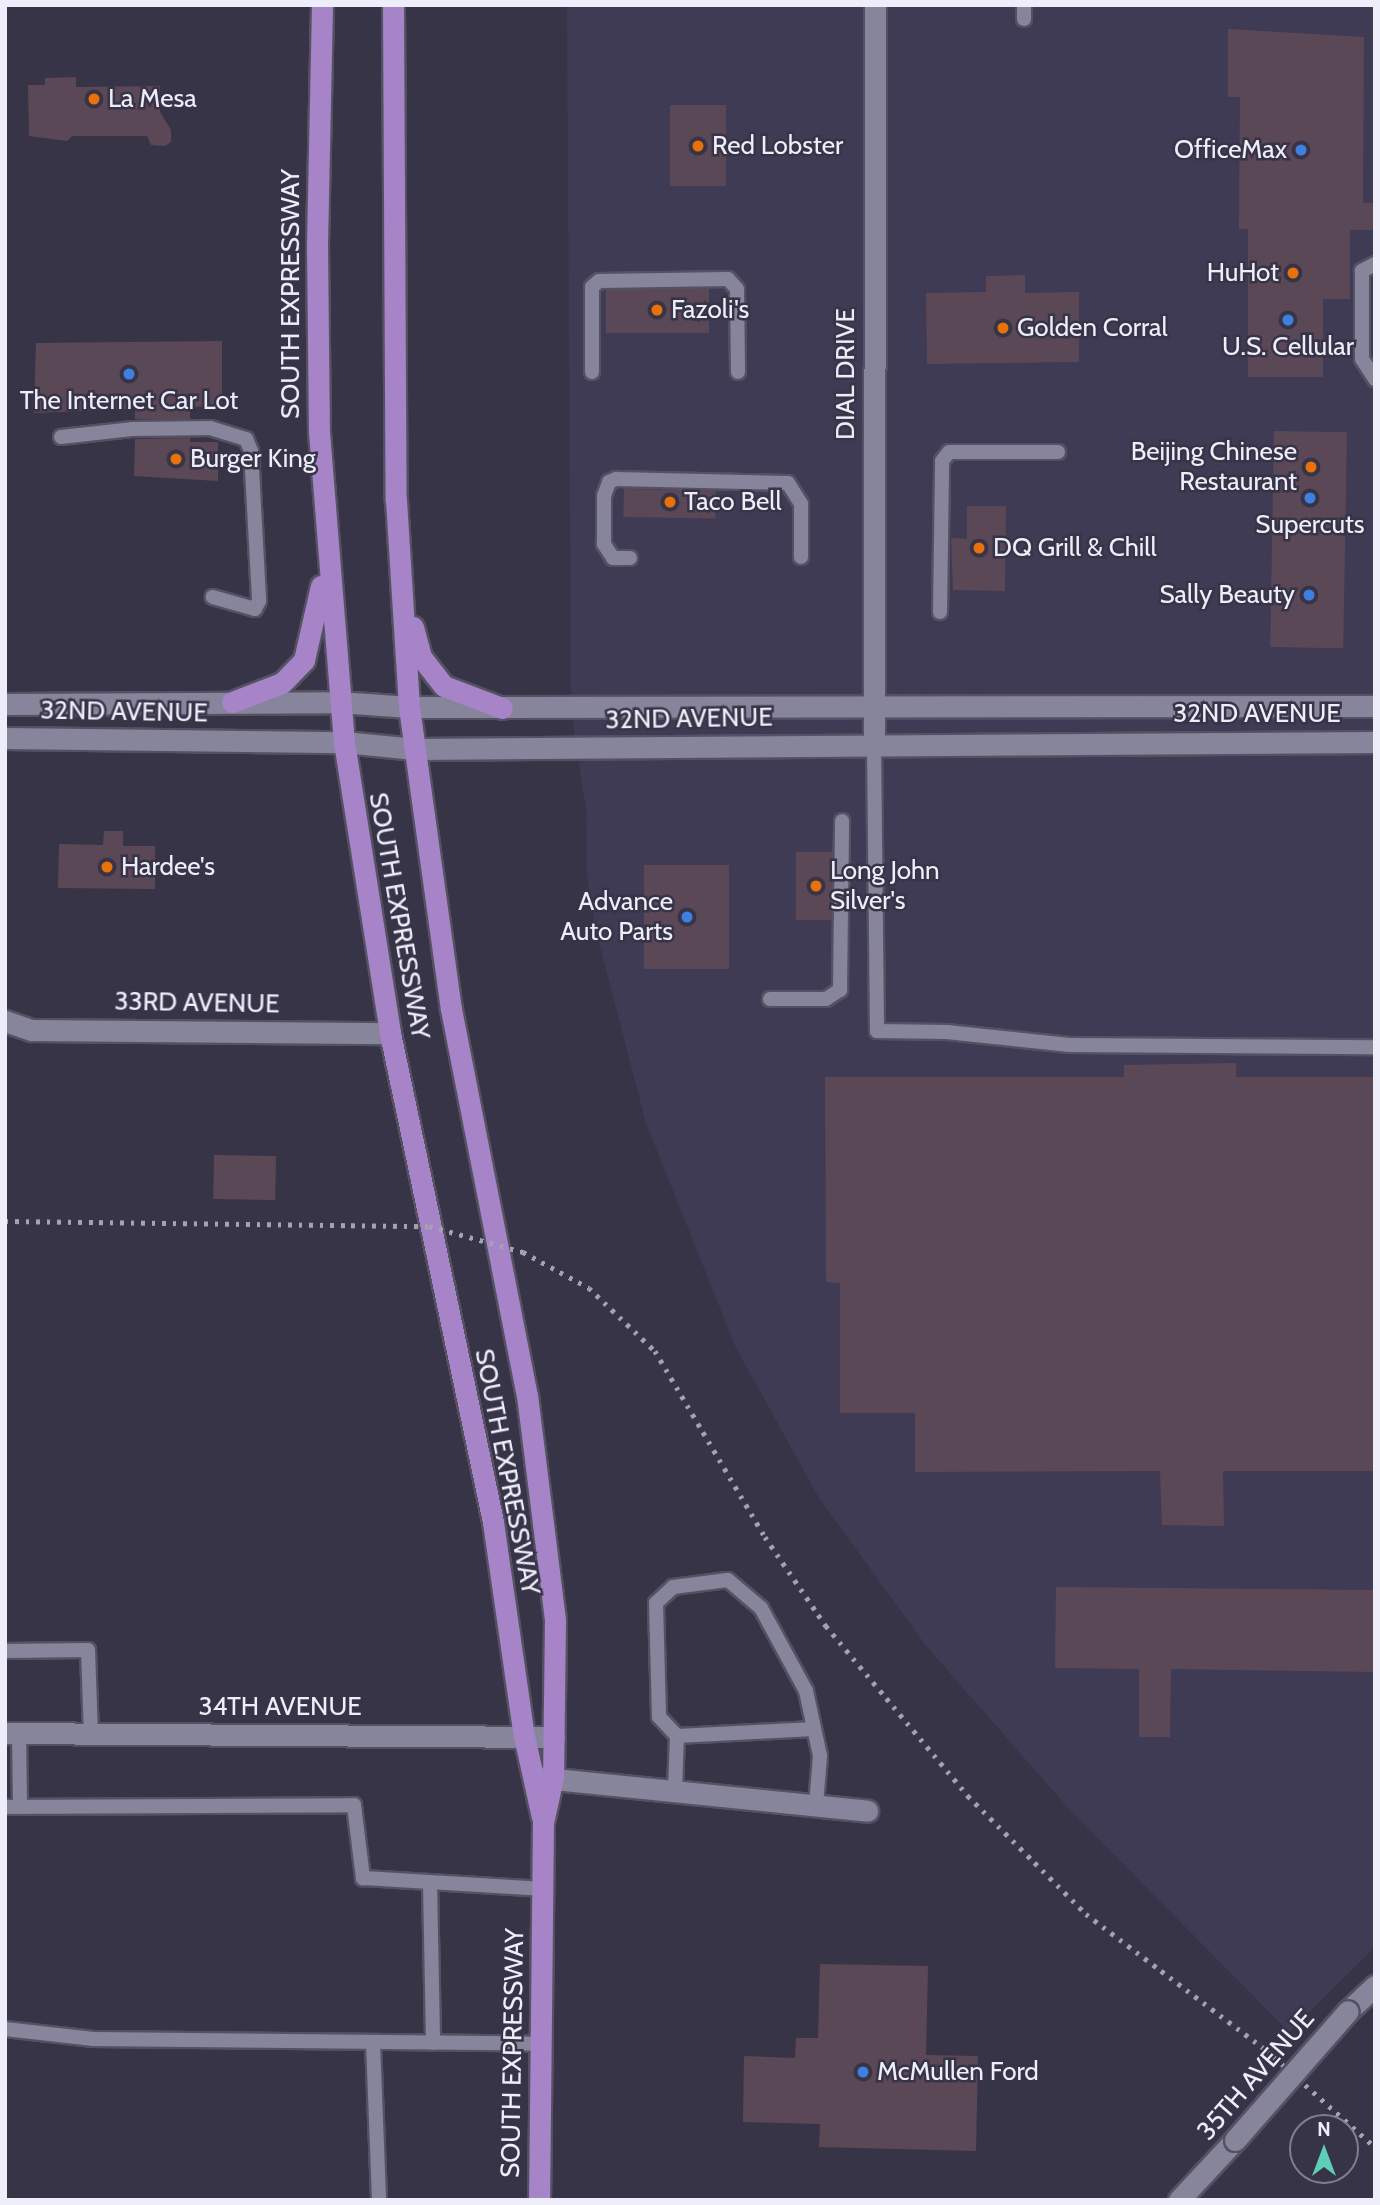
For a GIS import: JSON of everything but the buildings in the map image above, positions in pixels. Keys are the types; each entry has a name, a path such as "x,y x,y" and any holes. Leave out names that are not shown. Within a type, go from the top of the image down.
{"main road":[{"name":"SOUTH EXPRESSWAY","path":"321,5 317,245 327,546 339,702 390,1033 493,1522 524,1736 543,1823"},
{"name":"SOUTH EXPRESSWAY","path":"393,5 394,370 400,583 410,707 451,1009 527,1395 555,1620 553,1777 543,1823 539,2200"},
{"path":"232,702 282,683 304,660 315,624 327,546"},
{"path":"400,583 421,657 431,674 460,694 502,708"}],"street":[{"name":"DIAL DRIVE","path":"874,743 875,5"},
{"name":"32ND AVENUE","path":"5,704 339,702 410,707 502,708 1375,706"},
{"name":"32ND AVENUE","path":"5,738 344,742 415,749 527,751 874,743 1375,742"},
{"name":"33RD AVENUE","path":"5,1021 31,1030 390,1033"},
{"name":"34TH AVENUE","path":"12,1733 554,1737"},
{"path":"531,1777 553,1777 867,1811"},
{"name":"35TH AVENUE","path":"1179,2200 1348,2011 1375,1986"}],"lane":[{"path":"1375,264 1362,271 1362,359 1375,379"},
{"path":"592,372 592,288 599,281 728,279 737,289 738,372"},
{"path":"61,438 132,429 210,428 246,439 251,451 259,601 255,609 213,597"},
{"path":"940,612 942,461 949,452 1058,452"},
{"path":"630,558 613,558 604,544 604,496 609,482 615,480 788,483 801,504 802,557"},
{"path":"874,743 877,1031 947,1032 1069,1045 1375,1047"},
{"path":"770,999 826,999 840,990 842,821"},
{"path":"675,1790 677,1736 659,1717 656,1603 673,1587 728,1580 761,1608 806,1690 820,1756 816,1805"},
{"path":"5,1651 88,1650 90,1734"},
{"path":"677,1736 814,1729"},
{"path":"12,1733 13,1807 354,1805 363,1878 542,1889"},
{"path":"430,1882 433,2043"},
{"path":"5,2029 93,2039 541,2044"},
{"path":"373,2042 379,2200"}],"shaded area":[{"path":"567,5 1375,5 1375,1947 1289,2032 1070,1810 927,1647 819,1498 736,1348 646,1123 595,927 586,869 587,817 571,708"}],"railway":[{"path":"5,1221 429,1226 523,1252 589,1288 655,1351 765,1537 826,1626 968,1796 1086,1914 1266,2050 1375,2147"}],"place":[{"name":"La Mesa","path":"94,99"},
{"name":"Red Lobster","path":"698,146"},
{"name":"OfficeMax","path":"1301,150"},
{"name":"HuHot","path":"1293,273"},
{"name":"Fazoli's","path":"657,310"},
{"name":"U.S. Cellular","path":"1288,320"},
{"name":"Golden Corral","path":"1003,328"},
{"name":"The Internet Car Lot","path":"129,374"},
{"name":"Burger King","path":"176,459"},
{"name":"Beijing Chinese Restaurant","path":"1311,467"},
{"name":"Supercuts","path":"1310,498"},
{"name":"Taco Bell","path":"670,502"},
{"name":"DQ Grill & Chill","path":"979,548"},
{"name":"Sally Beauty","path":"1309,595"},
{"name":"Hardee's","path":"107,867"},
{"name":"Long John Silver's","path":"816,886"},
{"name":"Advance Auto Parts","path":"687,917"},
{"name":"McMullen Ford","path":"863,2072"}]}
